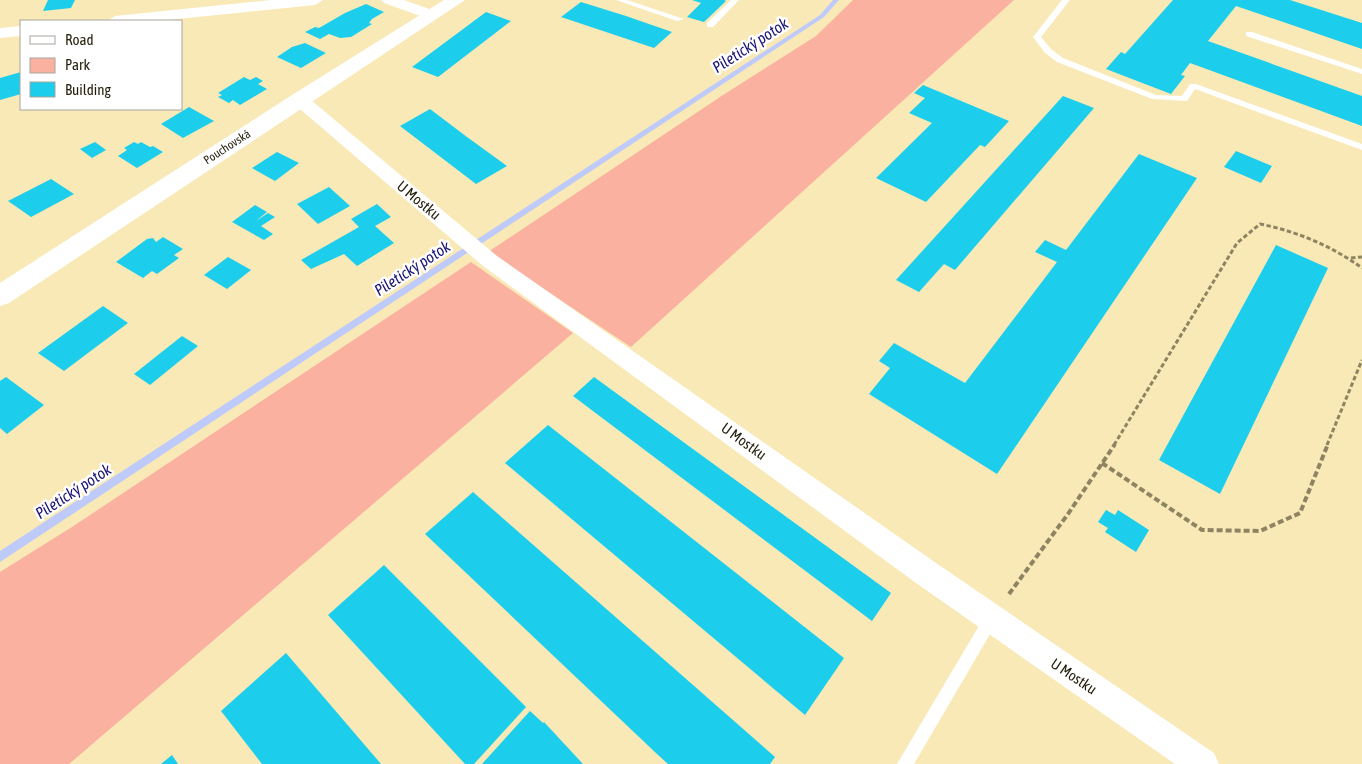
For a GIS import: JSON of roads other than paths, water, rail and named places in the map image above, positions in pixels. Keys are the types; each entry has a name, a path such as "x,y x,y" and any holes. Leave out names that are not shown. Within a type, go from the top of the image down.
{"street":[{"path":"125,20 315,0"},
{"path":"388,0 432,15"},
{"name":"Pouchovská","path":"0,296 299,99 456,0"},
{"path":"0,34 20,31"},
{"name":"U Mostku","path":"299,99 490,261 991,619 1203,764"}],"lane":[{"path":"620,0 680,19"},
{"path":"710,25 735,0"},
{"path":"1066,0 1037,37 1041,44 1060,60 1155,98 1184,99 1193,86 1362,147"},
{"path":"1249,34 1362,72"},
{"path":"905,764 991,619"}],"waterway":[{"name":"Piletický potok","path":"0,557 822,16 836,0"}]}
